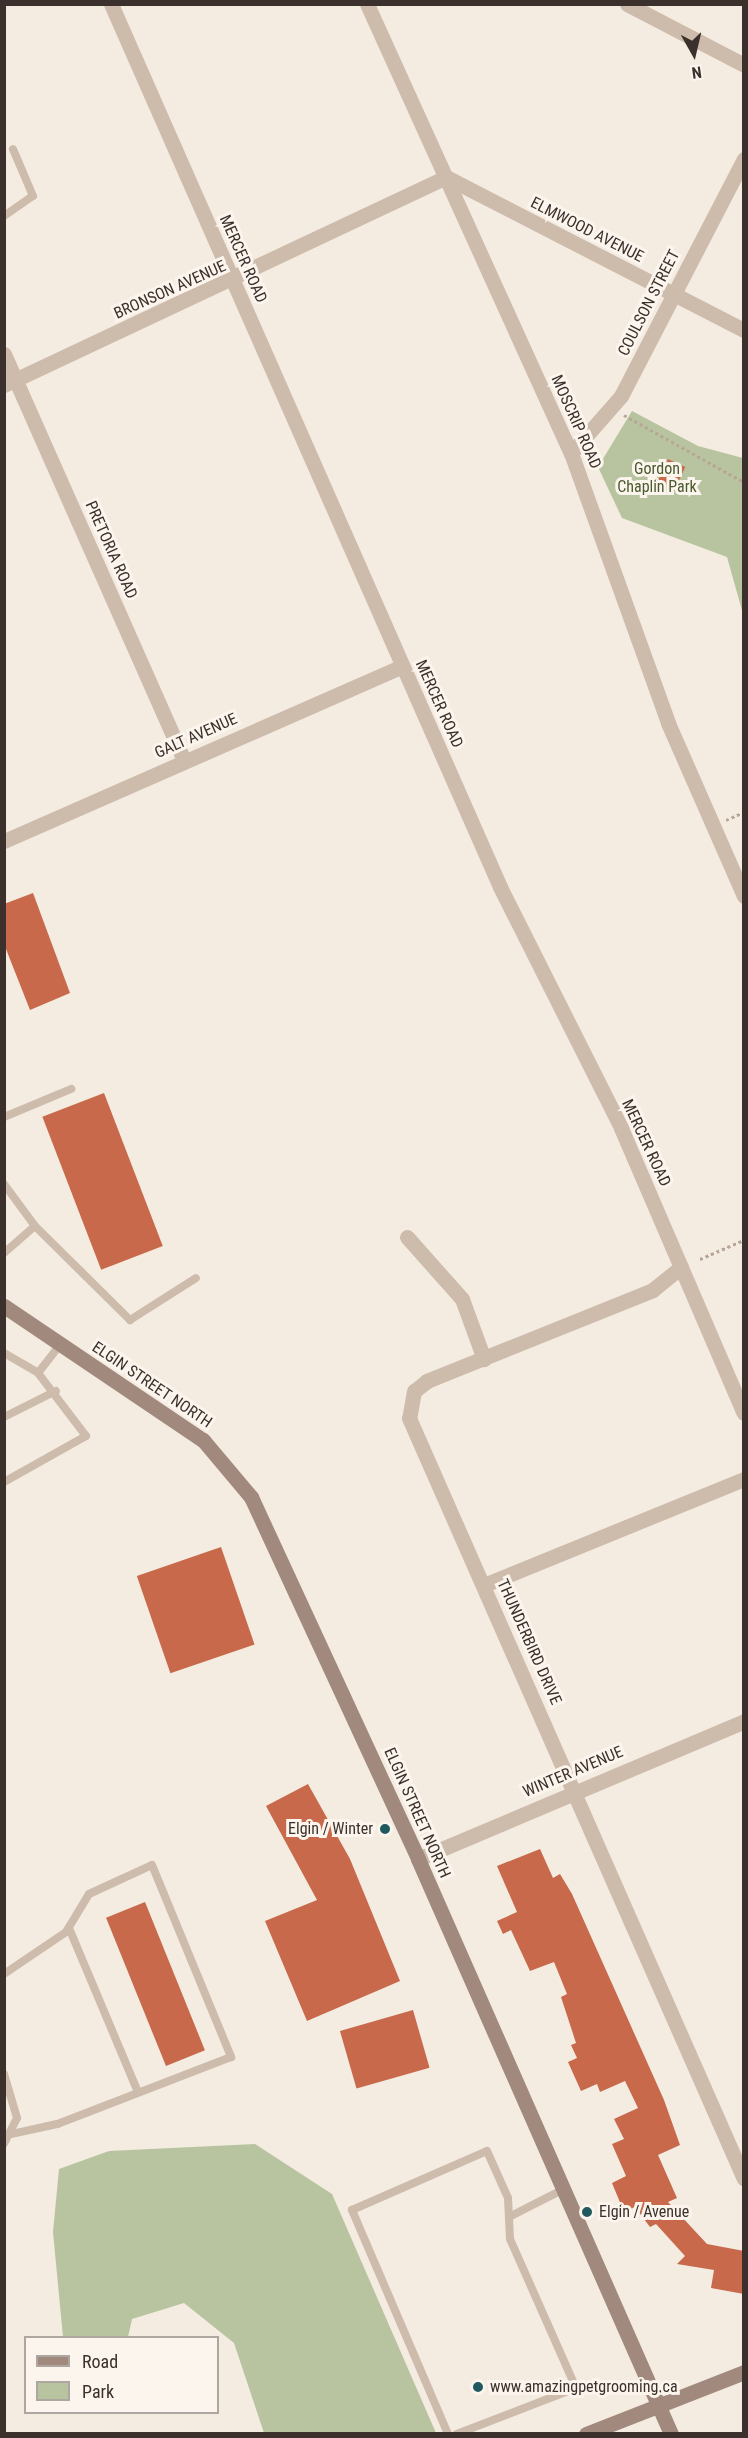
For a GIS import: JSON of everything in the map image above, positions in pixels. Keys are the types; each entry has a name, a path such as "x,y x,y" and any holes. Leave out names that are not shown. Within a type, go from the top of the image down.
{"street":[{"name":"MERCER ROAD","path":"111,4 533,961 621,1128 744,1413"},
{"name":"MOSCRIP ROAD","path":"367,4 571,453 668,723 744,896"},
{"path":"627,4 744,66"},
{"name":"COULSON STREET","path":"571,453 612,408 744,159"},
{"name":"BRONSON AVENUE","path":"10,382 233,281 446,177"},
{"name":"ELMWOOD AVENUE","path":"446,177 744,330"},
{"name":"PRETORIA ROAD","path":"4,354 10,382 184,760"},
{"name":"GALT AVENUE","path":"4,841 402,666"},
{"path":"407,1237 462,1299 484,1359"},
{"name":"THUNDERBIRD DRIVE","path":"681,1268 653,1290 427,1381 414,1391 408,1406 412,1429 484,1585 744,2179"},
{"name":"ELGIN STREET NORTH","path":"4,1306 203,1440 232,1468 276,1547 418,1859 671,2433"},
{"path":"484,1585 744,1479"},
{"name":"WINTER AVENUE","path":"418,1859 744,1721"},
{"path":"586,2433 744,2372"}],"lane":[{"path":"4,216 33,196 13,149"},
{"path":"4,1117 71,1089"},
{"path":"4,1184 36,1226 130,1320 195,1278"},
{"path":"4,1253 36,1226"},
{"path":"38,1373 62,1344"},
{"path":"4,1353 38,1373 57,1391 86,1436 4,1482"},
{"path":"4,1417 57,1391"},
{"path":"4,1974 69,1928 90,1894 152,1865 231,2056 138,2092 12,2134"},
{"path":"69,1928 138,2092"},
{"path":"4,2074 17,2118 12,2134 4,2144"},
{"path":"448,2433 352,2210 487,2151 508,2198 510,2239 576,2388 462,2432"},
{"path":"509,2217 564,2189"}],"path":[{"path":"612,408 744,482"},
{"path":"700,1259 744,1240"}],"green space":[{"name":"Gordon Chaplin Park","path":"632,411 698,446 743,458 743,614 727,557 622,518 598,467"},
{"path":"255,2144 332,2194 436,2433 264,2433 234,2343 184,2303 132,2319 128,2336 63,2336 53,2232 59,2169 109,2151"}],"building":[{"path":"668,459 685,467 673,492 656,484"},
{"path":"33,893 70,993 30,1010 4,944 4,904"},
{"path":"104,1093 163,1246 101,1270 42,1117"},
{"path":"221,1547 255,1644 170,1673 137,1576"},
{"path":"308,1784 350,1859 400,1981 307,2021 265,1921 317,1900 266,1806"},
{"path":"540,1849 553,1878 560,1874 572,1894 664,2100 680,2145 658,2155 677,2198 668,2202 707,2244 744,2251 744,2294 711,2288 714,2270 677,2264 685,2256 656,2224 650,2227 635,2207 624,2212 612,2183 626,2176 612,2144 624,2139 614,2119 638,2108 625,2081 600,2092 597,2084 581,2091 568,2062 577,2058 571,2045 576,2043 561,1997 567,1994 554,1962 530,1971 511,1930 503,1934 497,1921 517,1912 497,1866"},
{"path":"145,1902 205,2050 166,2066 106,1918"},
{"path":"413,2010 430,2068 356,2089 340,2031"}],"place":[{"name":"Elgin / Winter","path":"385,1829"},
{"name":"Elgin / Avenue","path":"587,2212"},
{"name":"www.amazingpetgrooming.ca","path":"478,2387"}]}
